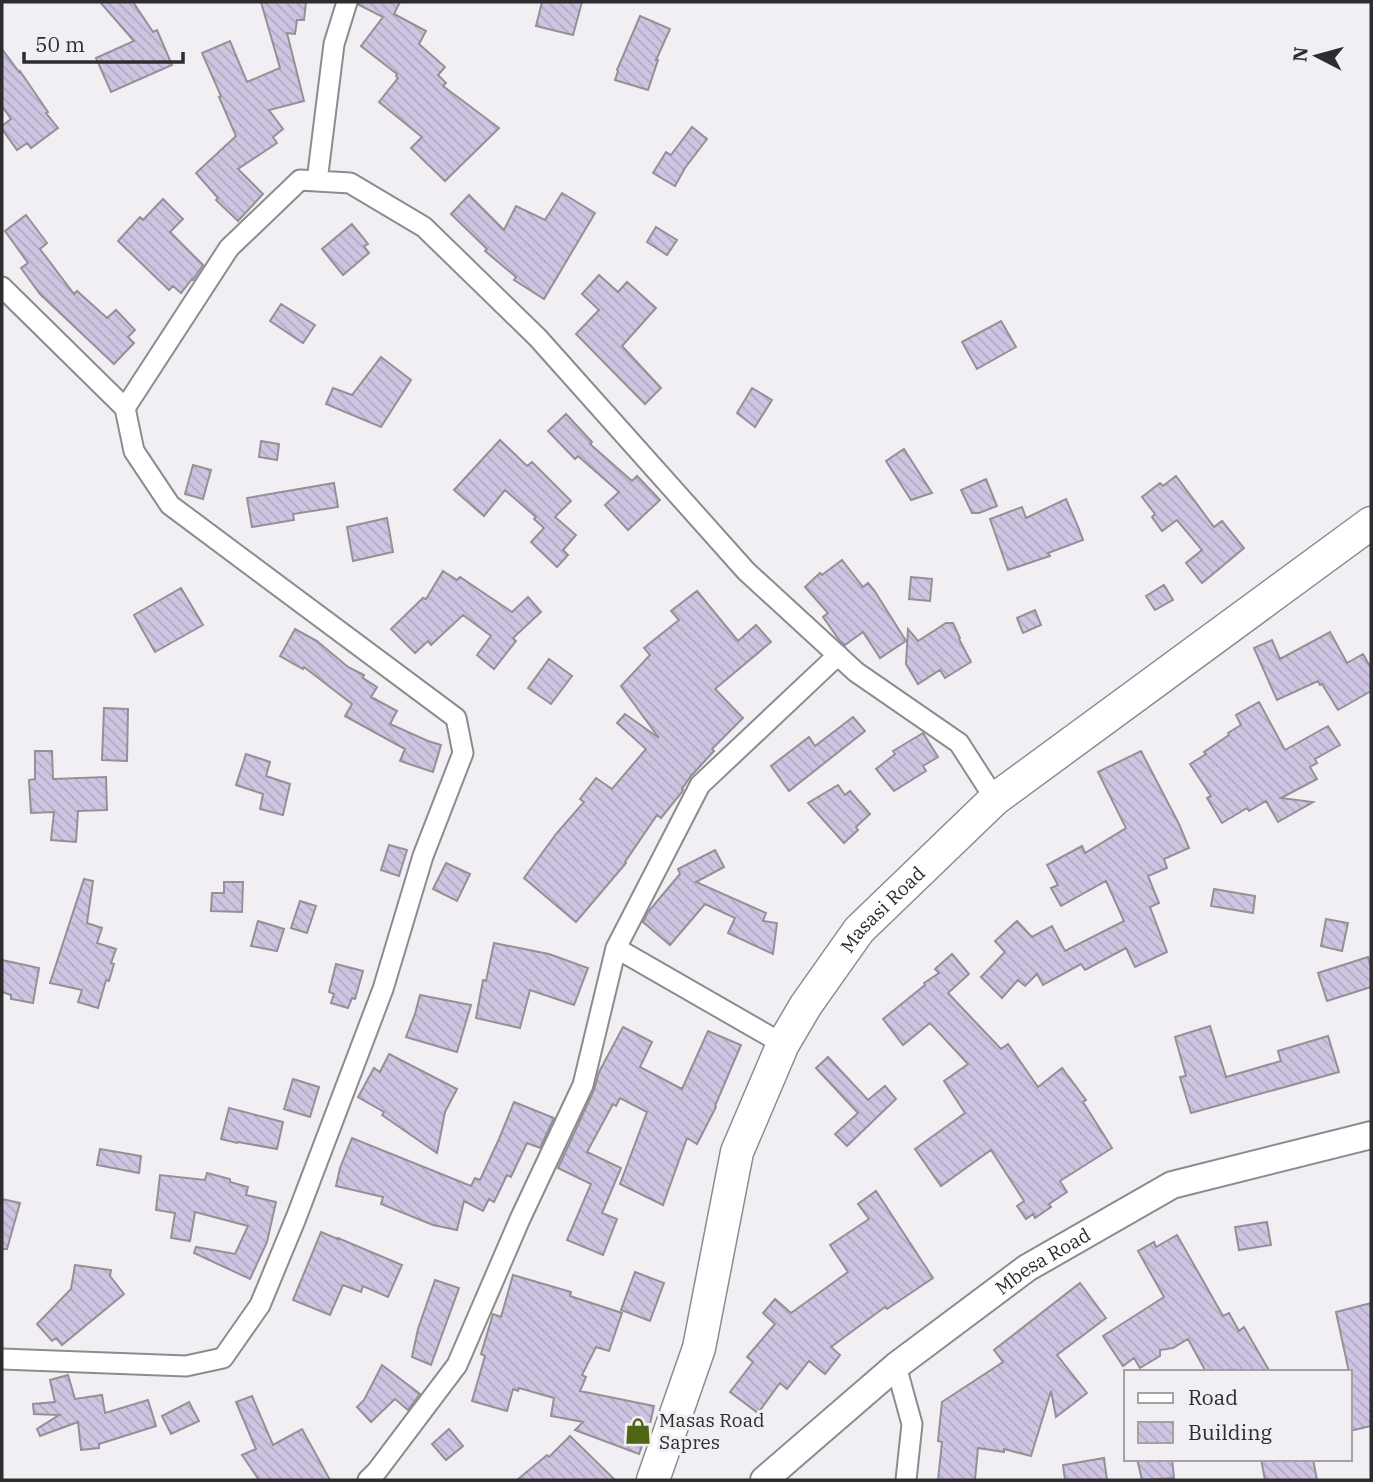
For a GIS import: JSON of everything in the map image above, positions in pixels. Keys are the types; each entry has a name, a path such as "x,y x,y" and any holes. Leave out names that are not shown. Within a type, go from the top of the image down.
{"highway":[{"name":"Masasi Road","path":"653,1480 699,1348 737,1152 783,1044 806,1005 859,930 995,799 1371,523"}],"main road":[{"name":"Mbesa Road","path":"764,1480 896,1366 1027,1268 1172,1185 1371,1135"}],"street":[{"path":"317,181 334,44 347,2"},
{"path":"125,408 229,248 300,180 349,183 424,227 538,338 746,571 856,672 959,743 995,799"},
{"path":"2,287 125,408 134,451 170,505 457,718 463,753 422,856 383,989 296,1218 260,1305 223,1358 186,1366 2,1359"},
{"path":"368,1480 457,1365 520,1219 583,1085 616,948 700,786 838,655"},
{"path":"616,948 783,1044"},
{"path":"896,1366 912,1424 906,1480"}],"building":[{"path":"100,2 133,2 153,32 157,30 172,65 111,92 96,58 134,41"},
{"path":"261,2 306,2 304,20 297,20 295,34 287,33 304,101 269,110 283,129 273,137 277,143 238,169 263,194 238,221 216,200 218,198 196,173 236,136 202,53 230,41 247,82 280,68"},
{"path":"359,2 400,2 394,14 426,31 419,44 445,67 438,75 446,83 443,86 499,128 445,181 411,148 422,137 379,102 398,78 397,74 361,46 383,17 359,5"},
{"path":"542,2 582,2 573,35 536,26"},
{"path":"640,16 670,29 656,60 648,90 615,80"},
{"path":"2,49 58,128 31,148 27,143 17,150 2,129 11,119 2,106"},
{"path":"692,127 707,139 675,186 653,173 666,152 671,155"},
{"path":"562,193 595,213 544,299 514,280 516,277 485,251 487,249 451,214 469,195 504,230 516,206 545,220"},
{"path":"163,199 183,219 170,232 203,265 181,293 173,286 169,290 118,241 140,217 143,220"},
{"path":"26,215 47,243 40,249 74,294 77,291 107,318 116,310 135,330 128,337 134,343 114,364 40,294 21,268 28,263 5,231"},
{"path":"352,224 368,244 364,246 369,253 343,275 322,249"},
{"path":"656,227 677,240 667,255 647,242"},
{"path":"599,275 618,292 627,282 656,308 622,346 661,388 645,404 576,334 599,310 582,294"},
{"path":"281,304 315,325 303,343 270,321"},
{"path":"1001,321 1016,347 977,369 962,342"},
{"path":"381,357 411,380 381,427 326,404 333,388 352,395"},
{"path":"752,388 772,400 755,427 737,413"},
{"path":"566,414 592,442 590,444 632,481 637,476 660,500 628,530 605,505 619,492 578,456 575,459 548,431"},
{"path":"500,440 527,466 532,462 571,501 555,517 576,535 563,550 568,555 557,567 531,542 544,528 534,519 536,517 505,490 484,516 454,490"},
{"path":"261,441 279,444 277,460 259,457"},
{"path":"904,449 932,493 911,500 886,461"},
{"path":"193,465 211,470 203,499 185,494"},
{"path":"1176,476 1214,527 1222,521 1244,548 1202,583 1186,563 1202,550 1177,520 1162,531 1152,517 1155,514 1142,497 1160,483 1163,486"},
{"path":"986,479 997,506 972,513 961,490"},
{"path":"334,483 338,507 293,514 294,520 252,527 247,498"},
{"path":"1066,499 1083,540 1048,553 1050,556 1008,570 990,519 1022,507 1026,518"},
{"path":"387,518 393,552 353,561 347,527"},
{"path":"842,560 863,587 868,583 874,590 906,641 880,658 863,632 845,645 840,641 823,617 828,613 805,587 820,573 822,575"},
{"path":"443,571 457,580 460,577 512,612 528,597 541,612 513,638 516,641 494,669 477,655 491,636 463,615 431,645 428,641 415,653 391,629 423,598 426,599"},
{"path":"911,577 932,579 930,601 909,599"},
{"path":"1164,585 1173,600 1155,610 1146,596"},
{"path":"181,588 203,625 155,652 134,615"},
{"path":"697,591 738,641 756,625 771,642 715,689 743,718 712,749 714,751 691,776 661,818 657,815 626,863 576,922 524,878 556,834 584,802 580,799 596,778 612,789 646,749 617,723 625,714 659,738 621,686 650,655 644,648 679,620 671,611"},
{"path":"1035,610 1041,625 1023,633 1017,618"},
{"path":"946,623 953,623 971,662 945,678 940,670 918,684 906,664 908,629 918,641"},
{"path":"295,629 317,641 377,687 371,697 397,711 390,724 441,745 433,772 400,761 405,749 345,716 352,704 304,667 303,669 280,656"},
{"path":"1330,632 1347,663 1363,654 1371,668 1371,691 1338,710 1318,681 1277,700 1254,648 1272,640 1280,659"},
{"path":"549,659 572,676 551,704 528,688"},
{"path":"1259,702 1285,750 1328,726 1340,745 1315,759 1317,763 1310,767 1317,779 1281,798 1313,802 1278,822 1266,801 1249,811 1247,808 1222,823 1207,798 1211,796 1190,764 1241,725 1236,715"},
{"path":"104,708 128,709 127,761 102,760"},
{"path":"853,717 865,731 789,791 771,766 809,737 815,746"},
{"path":"923,733 938,757 923,766 926,771 894,791 876,769 895,754 893,751"},
{"path":"35,751 52,751 53,779 106,777 107,810 78,811 76,842 51,840 54,812 31,813 29,780 35,779"},
{"path":"1141,751 1189,848 1164,859 1167,868 1148,876 1159,903 1150,907 1167,952 1135,967 1126,948 1085,970 1081,964 1043,985 1037,974 1025,986 1018,980 1002,998 981,977 1005,952 995,941 1017,921 1032,937 1052,926 1065,951 1124,921 1106,881 1061,906 1051,888 1058,885 1047,865 1082,846 1085,853 1126,828 1098,772"},
{"path":"246,754 270,762 266,776 290,784 283,815 260,809 263,794 236,785"},
{"path":"838,785 845,795 850,791 870,814 844,843 808,803"},
{"path":"389,845 407,850 399,876 381,870"},
{"path":"715,850 724,867 696,882 766,913 763,921 777,923 773,954 728,933 735,918 705,904 670,945 643,922 648,912 680,874 678,869"},
{"path":"446,863 470,874 457,901 433,889"},
{"path":"84,879 93,881 87,923 102,928 97,943 116,949 109,981 106,980 98,1008 78,1002 82,990 50,983"},
{"path":"224,882 243,882 242,912 211,911 212,893 224,893"},
{"path":"1214,889 1255,896 1253,913 1211,906"},
{"path":"300,901 316,906 307,933 291,928"},
{"path":"1326,919 1348,923 1342,951 1321,946"},
{"path":"258,921 284,929 277,951 251,946"},
{"path":"494,943 549,954 588,968 574,1005 530,990 520,1028 476,1018"},
{"path":"952,954 969,974 948,993 1001,1049 1008,1044 1038,1087 1062,1068 1086,1100 1083,1102 1112,1148 1060,1181 1067,1192 1035,1218 1033,1214 1026,1219 1017,1206 1024,1201 991,1150 941,1186 915,1149 965,1113 944,1081 968,1064 930,1023 903,1045 883,1019 939,973 935,969"},
{"path":"1368,957 1371,987 1327,1001 1318,973"},
{"path":"2,960 39,968 33,1003 11,999 11,995 2,992"},
{"path":"336,964 363,971 355,999 352,998 348,1008 331,1003 334,994 329,992"},
{"path":"420,995 471,1005 457,1052 406,1037"},
{"path":"1210,1026 1226,1077 1281,1061 1278,1051 1328,1036 1339,1072 1191,1113 1180,1077 1186,1076 1175,1037"},
{"path":"623,1027 652,1042 640,1067 682,1089 708,1031 741,1045 716,1107 697,1144 687,1138 663,1205 620,1184 647,1112 620,1098 616,1106 613,1104 587,1152 621,1168 602,1213 617,1219 603,1255 567,1240 591,1184 558,1168 594,1090 599,1072"},
{"path":"389,1054 457,1089 445,1112 437,1153 382,1115 384,1112 358,1097 374,1068 380,1072"},
{"path":"828,1057 868,1100 885,1086 896,1099 847,1146 835,1134 858,1113 816,1068"},
{"path":"293,1079 319,1087 310,1117 284,1109"},
{"path":"514,1102 554,1118 540,1148 527,1143 511,1177 507,1175 494,1202 489,1199 483,1211 464,1201 457,1230 433,1225 381,1204 383,1197 336,1186 352,1138 471,1186 475,1178 480,1180"},
{"path":"229,1108 283,1122 277,1149 221,1139"},
{"path":"100,1149 141,1156 139,1173 97,1165"},
{"path":"207,1173 248,1187 246,1195 276,1202 267,1242 250,1279 194,1253 196,1247 235,1254 248,1226 195,1212 190,1241 171,1238 175,1213 156,1210 160,1175 205,1180"},
{"path":"876,1191 933,1278 887,1309 885,1307 831,1347 840,1355 825,1374 809,1361 787,1389 780,1383 758,1413 730,1392 753,1362 747,1357 775,1324 763,1313 775,1299 791,1313 848,1272 830,1245 869,1219 858,1204"},
{"path":"2,1199 20,1203 7,1249 2,1249"},
{"path":"1267,1222 1271,1245 1239,1250 1235,1227"},
{"path":"321,1232 402,1265 388,1297 363,1286 361,1292 343,1285 330,1315 293,1300"},
{"path":"1177,1235 1223,1316 1229,1313 1239,1331 1244,1327 1269,1370 1205,1370 1188,1339 1173,1348 1160,1350 1160,1356 1140,1368 1134,1358 1123,1366 1103,1336 1164,1297 1138,1251 1154,1242 1156,1247"},
{"path":"75,1265 111,1270 110,1276 124,1294 62,1345 56,1338 52,1341 37,1324 71,1289"},
{"path":"635,1272 664,1283 650,1321 621,1310"},
{"path":"513,1275 571,1292 570,1296 622,1313 609,1351 596,1347 582,1375 586,1377 580,1391 654,1406 639,1454 575,1430 583,1422 551,1416 554,1398 519,1388 518,1391 513,1389 507,1411 472,1401 485,1356 481,1354 493,1314 501,1317"},
{"path":"435,1280 459,1288 431,1365 412,1357 418,1329"},
{"path":"1080,1283 1106,1318 1057,1355 1087,1393 1056,1417 1051,1391 1031,1456 1004,1449 1004,1452 978,1448 975,1480 938,1480 942,1402 1003,1362 994,1350"},
{"path":"1371,1303 1371,1426 1352,1431 1352,1370 1349,1370 1336,1312"},
{"path":"382,1365 420,1394 408,1410 395,1399 371,1422 357,1407 364,1400"},
{"path":"68,1375 75,1399 102,1395 105,1413 148,1400 156,1426 99,1444 99,1448 81,1450 78,1422 40,1436 37,1429 59,1415 34,1414 33,1404 55,1402 50,1380"},
{"path":"252,1396 273,1445 302,1429 330,1480 259,1480 242,1455 256,1449 236,1402"},
{"path":"189,1402 199,1421 171,1434 162,1416"},
{"path":"449,1429 463,1446 446,1460 432,1444"},
{"path":"570,1436 615,1480 517,1480 547,1455 549,1457"},
{"path":"1104,1458 1107,1480 1065,1480 1063,1465"},
{"path":"1137,1461 1172,1461 1174,1478 1142,1480"},
{"path":"1261,1461 1313,1461 1317,1480 1265,1480"}],"place":[{"name":"Masas Road Sapres","path":"638,1431"}]}
